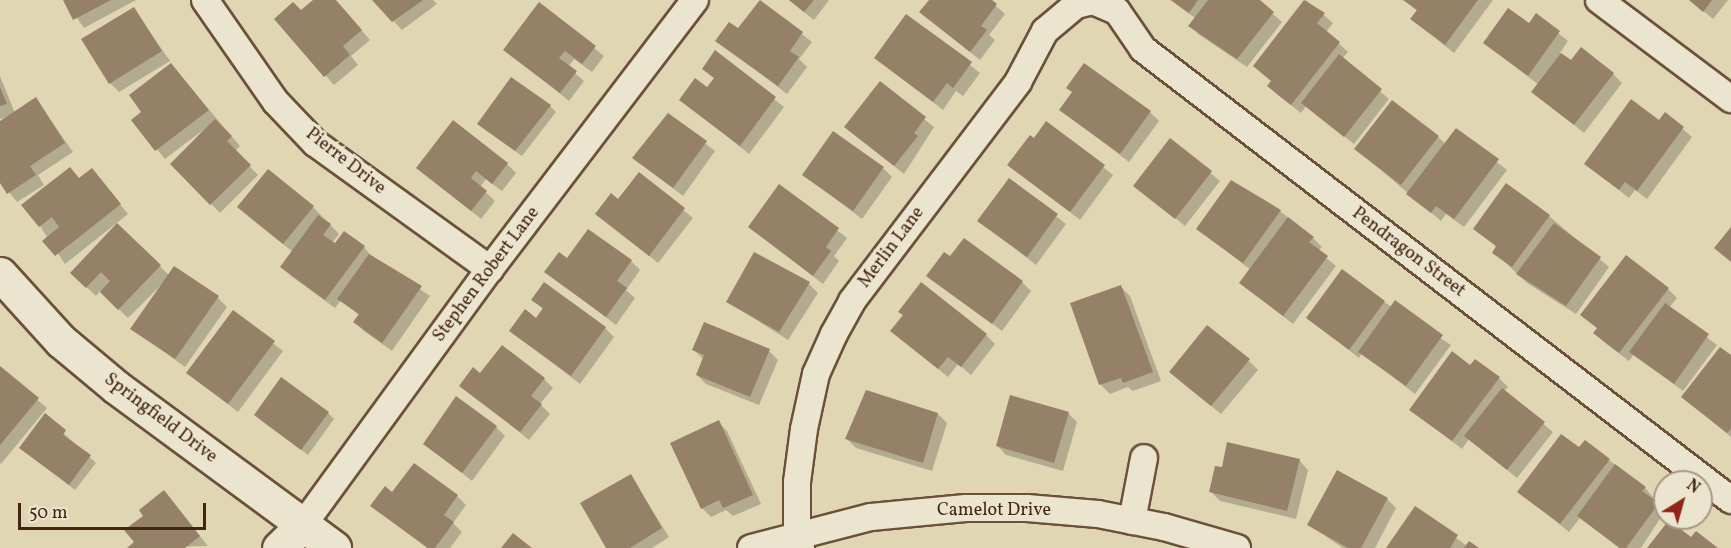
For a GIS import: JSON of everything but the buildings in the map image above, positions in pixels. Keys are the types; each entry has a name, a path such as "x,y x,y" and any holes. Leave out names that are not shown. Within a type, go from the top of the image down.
{"street":[{"name":"Stephen Robert Lane","path":"279,548 303,525 490,269 695,0"},
{"path":"1599,0 1731,99"},
{"name":"Pendragon Street","path":"1093,1 1117,11 1143,49 1731,500"},
{"name":"Merlin Lane","path":"799,541 797,482 804,429 816,374 834,334 852,302 1017,82 1045,31 1076,5 1093,1"},
{"name":"Pierre Drive","path":"210,2 276,102 315,143 490,269"},
{"name":"Springfield Drive","path":"0,274 61,341 116,387 334,548"},
{"path":"1132,521 1144,458"},
{"name":"Camelot Drive","path":"751,548 799,541 871,517 966,508 1027,508 1132,521 1237,548"}]}
